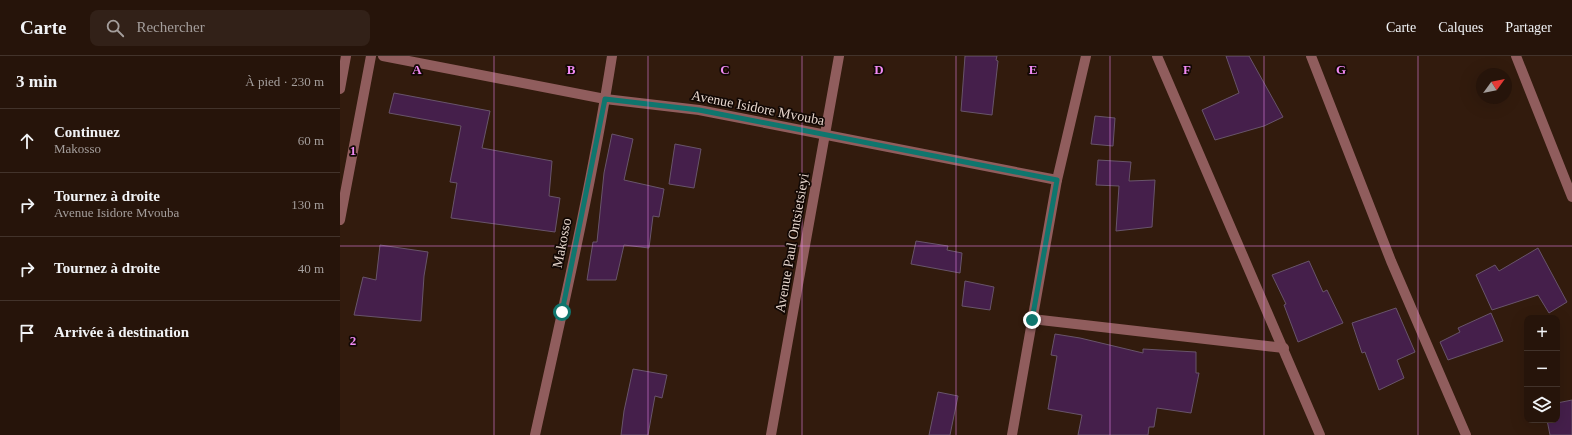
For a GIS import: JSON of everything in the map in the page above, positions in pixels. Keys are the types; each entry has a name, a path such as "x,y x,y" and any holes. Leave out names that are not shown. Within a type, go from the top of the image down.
{"street":[{"path":"340,89 346,56"},
{"path":"340,220 371,56"},
{"name":"Avenue Isidore Mvouba","path":"383,56 605,99 699,110 1057,180"},
{"name":"Makosso","path":"535,435 564,305 605,99 612,56"},
{"name":"Avenue Paul Ontsietsieyi","path":"771,435 826,136 839,56"},
{"path":"1012,435 1057,180 1086,56"},
{"path":"1157,56 1284,348 1320,435"},
{"path":"1311,56 1391,261 1466,435"},
{"path":"1516,56 1572,197"},
{"path":"1032,320 1284,348"}],"building":[{"path":"965,56 997,56 996,60 998,61 992,115 961,111"},
{"path":"1226,56 1249,56 1283,117 1264,126 1215,140 1202,110 1239,93"},
{"path":"394,93 490,111 482,148 552,161 549,196 560,198 555,232 451,218 457,183 450,182 461,126 389,113"},
{"path":"1095,116 1115,118 1113,146 1091,144"},
{"path":"612,134 633,139 624,180 664,189 659,217 653,216 649,248 624,245 616,280 587,280 593,242 597,242 604,173"},
{"path":"675,144 701,149 694,188 669,184"},
{"path":"1098,160 1131,162 1129,181 1155,180 1152,227 1116,231 1119,186 1096,185"},
{"path":"916,241 948,246 947,250 962,253 960,273 911,264"},
{"path":"380,245 428,252 424,276 421,321 354,315 363,277 376,280"},
{"path":"1538,248 1567,302 1549,313 1538,295 1492,310 1476,275 1495,265 1499,271"},
{"path":"1309,261 1323,292 1327,290 1343,323 1298,342 1284,305 1286,304 1272,275"},
{"path":"965,281 994,287 990,310 962,306"},
{"path":"1396,308 1415,352 1397,360 1404,378 1379,390 1365,352 1362,353 1352,323"},
{"path":"1491,313 1503,341 1448,360 1440,342 1460,332 1458,328"},
{"path":"1055,334 1080,338 1143,353 1143,349 1196,352 1196,373 1199,373 1191,413 1157,408 1154,427 1149,427 1148,435 1078,435 1082,415 1048,409 1057,356 1051,355"},
{"path":"633,369 667,375 662,398 655,396 648,435 621,435 624,411"},
{"path":"938,392 958,396 950,435 929,435"},
{"path":"1572,400 1572,435 1550,435 1548,423 1560,423 1560,402"}],"route":[{"path":"562,312 605,99 699,110 1057,180 1032,320"}]}
